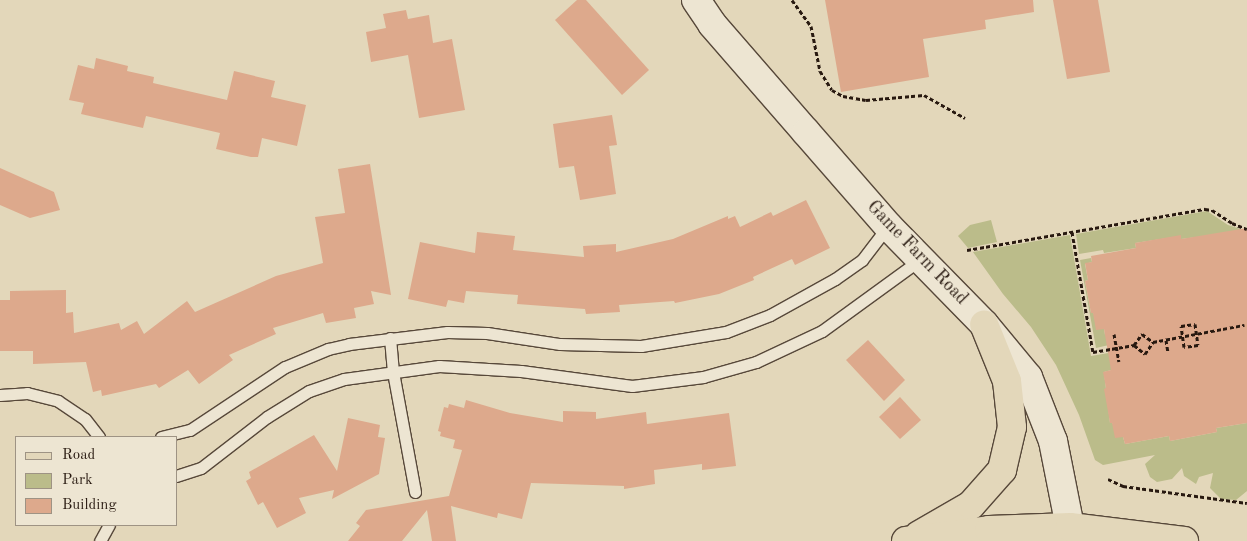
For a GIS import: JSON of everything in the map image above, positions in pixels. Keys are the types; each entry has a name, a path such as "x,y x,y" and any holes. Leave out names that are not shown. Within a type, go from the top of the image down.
{"main road":[{"path":"907,541 971,505 1002,470 1012,427 1007,381 984,324"},
{"path":"907,541 989,530 1184,541"}],"street":[{"name":"Game Farm Road","path":"696,0 717,30 888,226 922,258 984,324 1028,377 1053,441 1070,534"}],"lane":[{"path":"165,436 190,430 285,367 328,349 390,338 447,332 487,334 560,344 642,346 726,332 770,315 835,279 862,260 888,226"},
{"path":"178,475 201,468 267,417 309,391 344,379 439,366 521,371 632,386 703,377 756,362 822,331 922,258"},
{"path":"390,338 393,372 415,492"},
{"path":"0,395 27,393 58,401 85,418 98,436"},
{"path":"100,541 108,526"}],"path":[{"path":"792,0 811,26 820,71 832,90 843,96 866,100 924,95 965,118"},
{"path":"966,250 1205,209 1212,210 1232,223 1247,229"},
{"path":"1072,232 1093,352 1134,345 1142,334 1153,342 1244,325"},
{"path":"1195,324 1198,345 1184,347 1182,337 1181,326 1195,324"},
{"path":"1114,334 1119,362"},
{"path":"1166,340 1168,352"},
{"path":"1134,345 1146,354 1153,342"},
{"path":"1108,479 1123,486 1247,503"}],"green space":[{"path":"1207,211 1228,225 1247,231 1181,239 1181,236 1135,243 1136,248 1104,253 1103,250 1079,254 1076,234"},
{"path":"991,220 997,242 968,248 958,236 970,225"},
{"path":"1070,235 1091,356 1114,352 1111,370 1104,372 1110,423 1123,437 1125,444 1169,436 1170,441 1217,432 1216,428 1247,423 1247,491 1236,500 1221,499 1210,488 1213,473 1199,477 1196,484 1184,476 1182,468 1172,479 1157,482 1150,477 1145,464 1155,455 1103,465 1095,460 1079,415 1056,365 1031,327 1003,294 973,252"},
{"path":"1091,258 1092,262 1085,264 1088,280 1085,281 1091,313 1093,313 1104,329 1105,335 1111,334 1109,345 1096,348 1080,260"}],"building":[{"path":"577,0 586,0 649,70 622,95 555,20"},
{"path":"825,0 1033,0 1034,12 985,20 986,29 923,39 929,77 841,92"},
{"path":"1053,0 1098,0 1110,72 1067,79"},
{"path":"406,10 408,19 429,15 433,43 452,39 465,110 419,118 408,55 371,62 366,32 386,28 383,14"},
{"path":"96,58 128,66 127,71 154,77 153,83 227,100 234,71 275,81 271,97 306,105 297,146 262,138 258,157 251,157 216,149 220,133 146,116 143,128 81,114 84,103 69,100 78,65 94,69"},
{"path":"612,115 617,145 609,146 616,194 580,200 574,166 559,168 553,124"},
{"path":"370,164 391,295 371,291 374,304 354,308 356,318 326,323 323,313 273,328 276,334 229,355 233,360 199,384 188,370 159,388 156,384 102,396 101,390 93,392 86,362 33,364 33,351 0,351 0,300 10,300 10,291 66,290 66,313 73,312 74,333 119,323 121,330 137,321 144,334 187,301 195,312 276,276 323,263 315,217 345,213 338,169"},
{"path":"0,168 54,192 60,210 30,218 0,205"},
{"path":"806,200 830,248 795,265 792,259 753,277 754,280 719,294 675,303 674,301 619,305 620,312 586,314 585,309 517,304 518,295 466,291 464,303 448,300 446,307 408,299 420,242 475,253 477,232 515,236 513,250 584,257 583,246 616,244 616,252 673,239 728,216 728,219 735,216 740,227 771,212 773,216"},
{"path":"1247,228 1247,423 1216,428 1217,432 1170,441 1169,436 1125,444 1123,437 1115,438 1112,423 1110,423 1103,372 1111,370 1104,329 1096,330 1093,313 1091,313 1085,281 1088,280 1085,263 1092,262 1091,256 1136,248 1135,243 1181,235 1181,239"},
{"path":"868,340 905,380 884,401 846,360"},
{"path":"900,397 921,420 900,439 879,417"},
{"path":"466,400 510,413 563,422 563,411 596,412 596,419 646,412 647,424 729,413 736,466 702,470 702,464 654,470 655,484 624,489 624,486 531,483 522,519 498,513 497,518 451,506 456,541 432,541 427,510 402,541 348,541 360,526 356,523 366,510 449,496 462,450 453,448 455,440 440,436 441,432 438,431 444,407 448,408 449,404 464,408"},
{"path":"348,418 380,425 378,437 385,438 379,474 332,499 334,490 299,498 306,513 277,528 263,502 258,505 246,481 251,478 249,472 314,435 337,471"}]}
